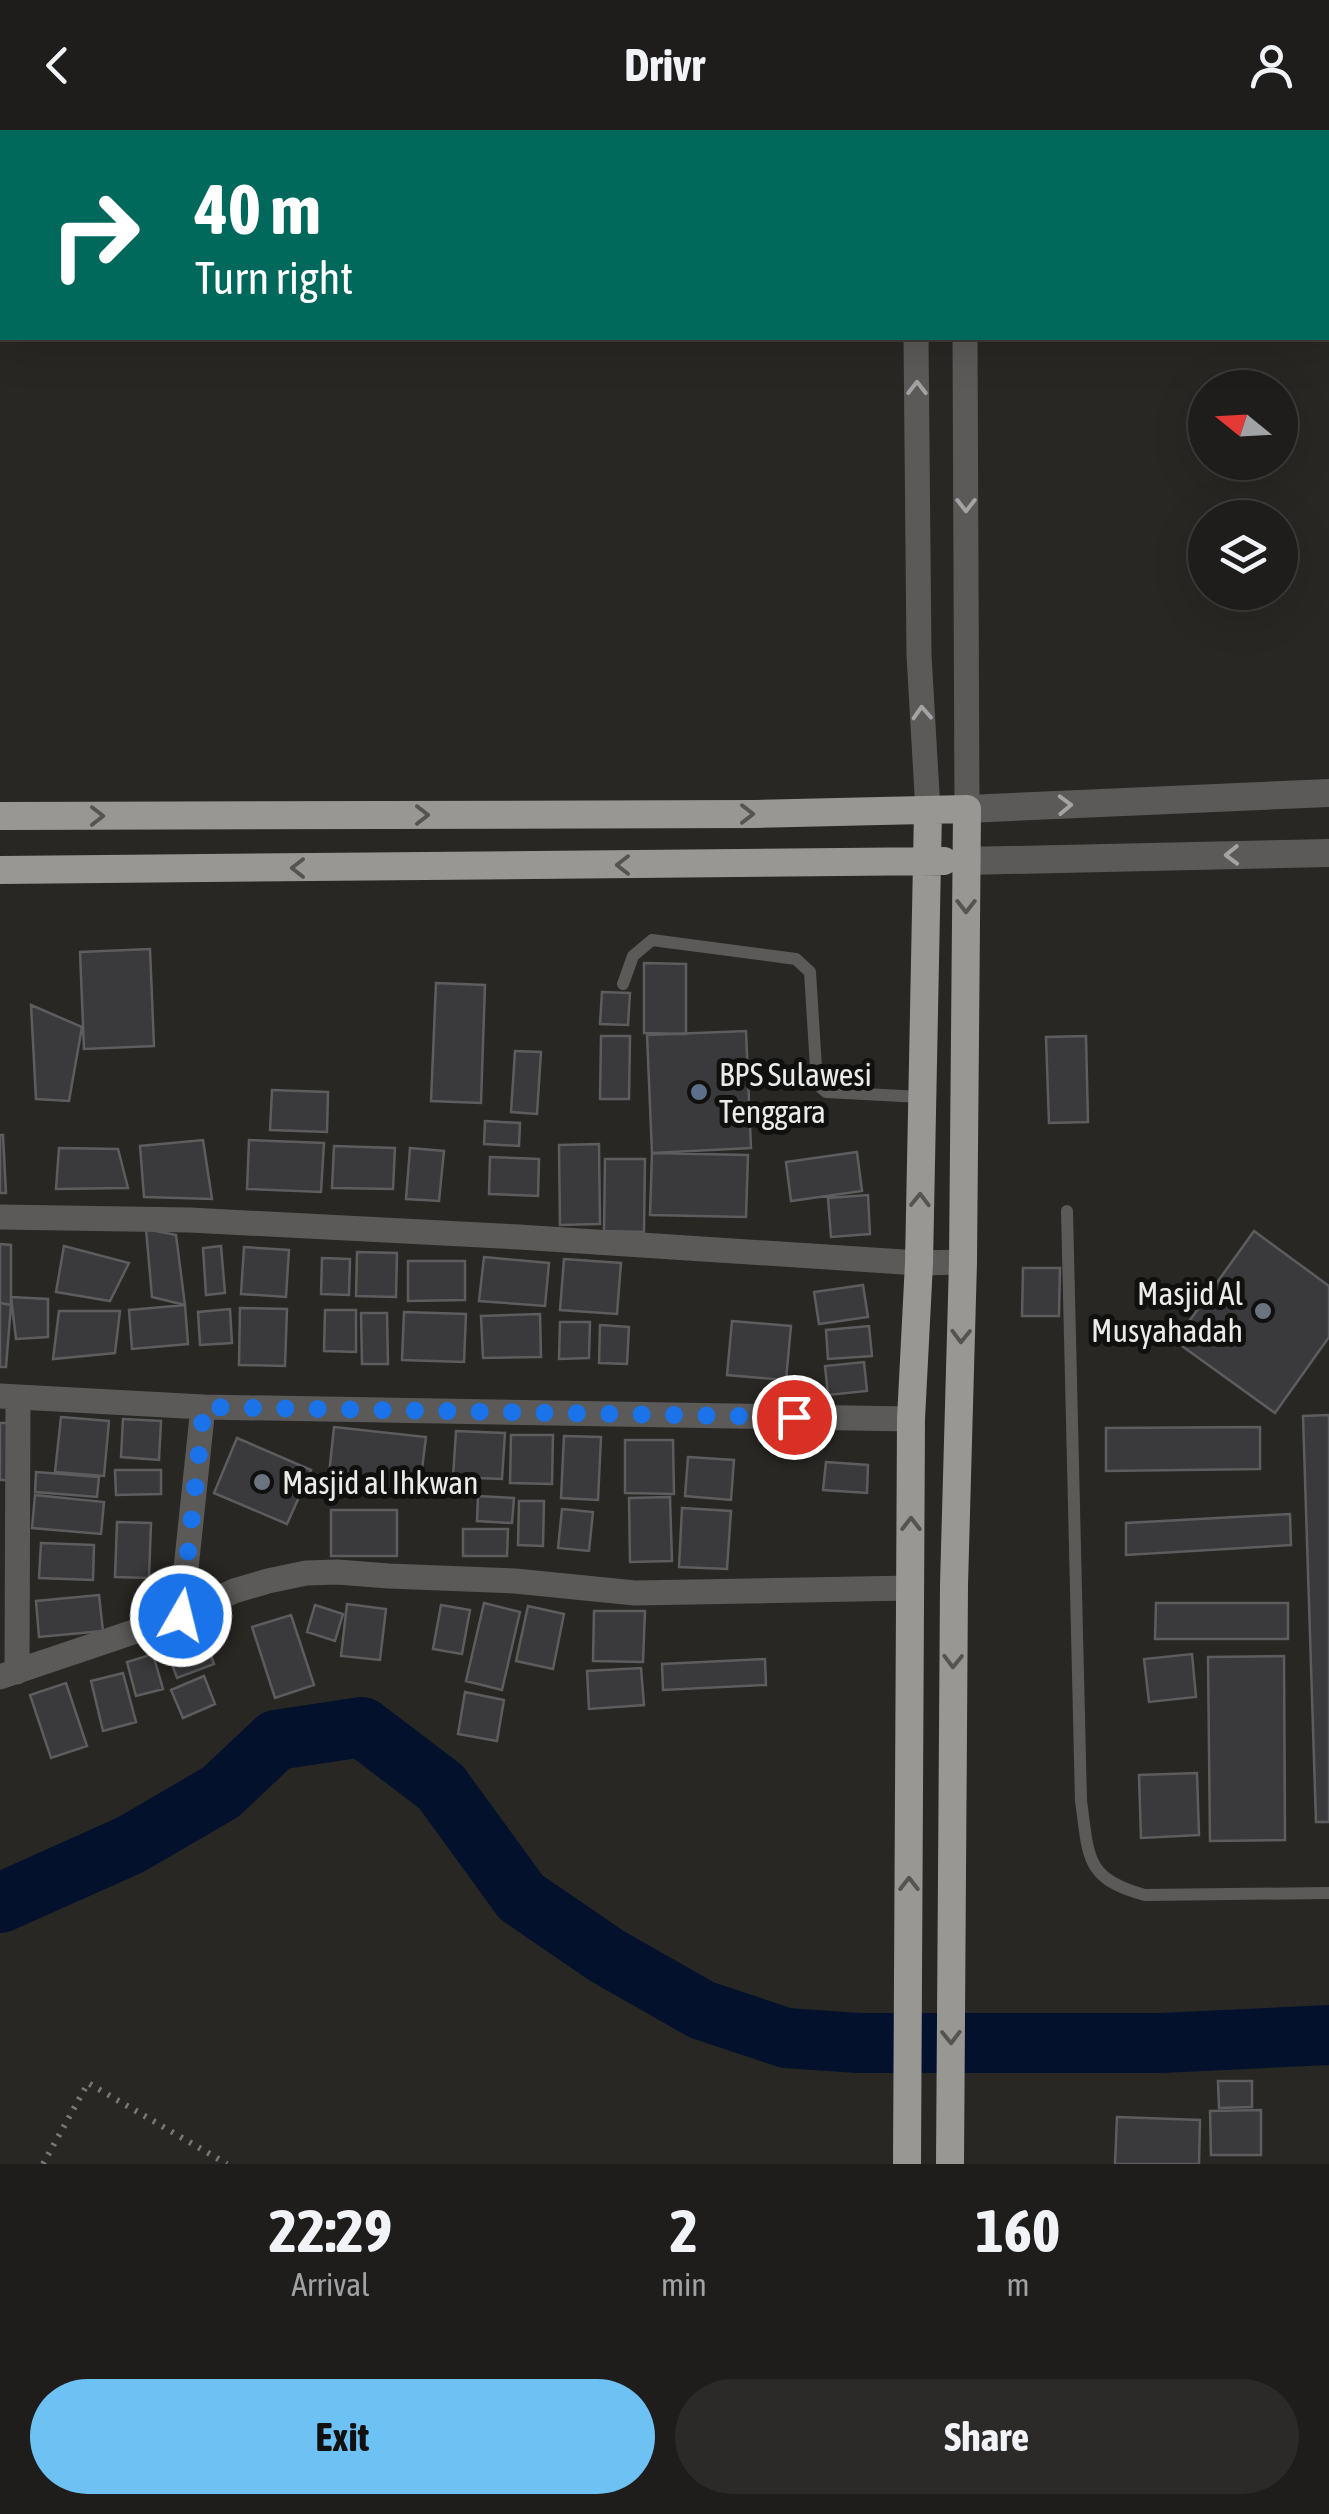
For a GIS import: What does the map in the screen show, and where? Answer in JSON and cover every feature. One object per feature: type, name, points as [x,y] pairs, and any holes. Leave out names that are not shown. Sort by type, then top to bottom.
[{"type":"highway","points":[[0,816],[755,814],[967,809],[954,1585],[950,2164]]},
{"type":"highway","points":[[907,2164],[912,1419],[928,810]]},
{"type":"highway","points":[[0,870],[966,861]]},
{"type":"street","points":[[916,340],[918,656],[928,810]]},
{"type":"street","points":[[965,340],[967,809],[1329,793]]},
{"type":"street","points":[[966,861],[1329,852]]},
{"type":"street","points":[[0,1218],[190,1220],[919,1263],[962,1262]]},
{"type":"street","points":[[911,1588],[635,1593],[515,1582],[306,1572],[268,1580],[181,1616],[9,1675],[9,1396],[204,1407],[912,1419]]},
{"type":"street","points":[[181,1616],[204,1407]]},
{"type":"lane","points":[[623,984],[632,956],[652,940],[796,959],[810,972],[817,1084],[826,1092],[922,1098]]},
{"type":"lane","points":[[1067,1212],[1081,1801],[1090,1858],[1103,1877],[1117,1888],[1145,1895],[1329,1893]]},
{"type":"path","points":[[43,2164],[88,2082],[227,2164]]},
{"type":"building","points":[[150,949],[154,1046],[84,1049],[80,952]]},
{"type":"building","points":[[644,963],[686,964],[686,1034],[644,1033]]},
{"type":"building","points":[[436,983],[485,985],[481,1103],[431,1101]]},
{"type":"building","points":[[602,992],[630,993],[628,1025],[600,1024]]},
{"type":"building","points":[[31,1005],[82,1027],[69,1101],[36,1099]]},
{"type":"building","name":"BPS Sulawesi Tenggara","points":[[746,1031],[751,1148],[652,1153],[647,1035]]},
{"type":"building","points":[[601,1036],[630,1036],[629,1099],[600,1099]]},
{"type":"building","points":[[1086,1036],[1088,1122],[1049,1123],[1046,1037]]},
{"type":"building","points":[[515,1051],[541,1052],[537,1114],[511,1112]]},
{"type":"building","points":[[272,1090],[328,1092],[327,1132],[270,1130]]},
{"type":"building","points":[[485,1121],[520,1123],[519,1146],[484,1144]]},
{"type":"building","points":[[3,1135],[6,1193],[0,1193]]},
{"type":"building","points":[[203,1140],[212,1199],[144,1197],[140,1146]]},
{"type":"building","points":[[249,1140],[324,1143],[321,1192],[247,1189]]},
{"type":"building","points":[[599,1144],[600,1224],[560,1225],[559,1145]]},
{"type":"building","points":[[334,1146],[395,1148],[393,1189],[332,1188]]},
{"type":"building","points":[[59,1148],[118,1149],[128,1188],[56,1189]]},
{"type":"building","points":[[410,1148],[444,1151],[439,1201],[406,1199]]},
{"type":"building","points":[[857,1152],[862,1191],[791,1201],[786,1162]]},
{"type":"building","points":[[652,1153],[748,1155],[746,1217],[650,1215]]},
{"type":"building","points":[[490,1157],[539,1159],[538,1196],[489,1194]]},
{"type":"building","points":[[605,1159],[645,1159],[644,1232],[604,1231]]},
{"type":"building","points":[[868,1195],[870,1234],[831,1237],[828,1198]]},
{"type":"building","points":[[146,1229],[176,1235],[185,1305],[152,1297]]},
{"type":"building","name":"Masjid Al Musyahadah","points":[[1254,1231],[1329,1286],[1329,1337],[1275,1413],[1175,1341]]},
{"type":"building","points":[[0,1244],[11,1245],[11,1305],[0,1303]]},
{"type":"building","points":[[64,1246],[129,1263],[110,1301],[56,1292]]},
{"type":"building","points":[[221,1246],[225,1293],[206,1295],[203,1248]]},
{"type":"building","points":[[244,1247],[289,1250],[286,1297],[241,1294]]},
{"type":"building","points":[[357,1252],[397,1253],[396,1297],[356,1296]]},
{"type":"building","points":[[484,1257],[549,1263],[545,1306],[479,1301]]},
{"type":"building","points":[[322,1258],[350,1259],[349,1295],[321,1294]]},
{"type":"building","points":[[564,1259],[621,1263],[617,1314],[560,1310]]},
{"type":"building","points":[[408,1261],[465,1261],[465,1300],[408,1301]]},
{"type":"building","points":[[1023,1268],[1060,1268],[1059,1316],[1022,1316]]},
{"type":"building","points":[[863,1285],[868,1317],[819,1324],[814,1292]]},
{"type":"building","points":[[11,1297],[48,1299],[48,1337],[16,1339]]},
{"type":"building","points":[[0,1303],[11,1305],[6,1367],[0,1367]]},
{"type":"building","points":[[185,1305],[188,1344],[132,1349],[129,1310]]},
{"type":"building","points":[[240,1308],[287,1309],[285,1366],[239,1365]]},
{"type":"building","points":[[230,1309],[232,1343],[200,1345],[198,1312]]},
{"type":"building","points":[[325,1310],[356,1310],[356,1352],[324,1351]]},
{"type":"building","points":[[59,1311],[120,1311],[115,1353],[53,1359]]},
{"type":"building","points":[[404,1312],[466,1314],[464,1362],[402,1360]]},
{"type":"building","points":[[361,1313],[387,1313],[388,1364],[362,1364]]},
{"type":"building","points":[[540,1314],[541,1357],[483,1358],[481,1316]]},
{"type":"building","points":[[732,1321],[791,1326],[786,1380],[727,1375]]},
{"type":"building","points":[[560,1322],[590,1322],[589,1358],[559,1359]]},
{"type":"building","points":[[600,1325],[629,1327],[627,1364],[599,1363]]},
{"type":"building","points":[[869,1326],[872,1356],[828,1359],[826,1330]]},
{"type":"building","points":[[864,1362],[867,1391],[828,1395],[825,1366]]},
{"type":"building","points":[[1329,1415],[1329,1822],[1316,1822],[1303,1416]]},
{"type":"building","points":[[61,1417],[109,1421],[104,1476],[55,1472]]},
{"type":"building","points":[[123,1419],[161,1421],[159,1460],[121,1457]]},
{"type":"building","points":[[0,1423],[10,1423],[8,1480],[0,1480]]},
{"type":"building","points":[[334,1427],[426,1437],[419,1493],[328,1484]]},
{"type":"building","points":[[1260,1427],[1260,1469],[1106,1471],[1106,1428]]},
{"type":"building","points":[[456,1431],[505,1433],[502,1479],[453,1477]]},
{"type":"building","points":[[511,1435],[553,1435],[552,1484],[510,1483]]},
{"type":"building","points":[[564,1436],[601,1437],[598,1500],[561,1498]]},
{"type":"building","name":"Masjid al Ihkwan","points":[[237,1438],[311,1470],[287,1524],[214,1493]]},
{"type":"building","points":[[625,1440],[673,1440],[674,1494],[625,1493]]},
{"type":"building","points":[[688,1457],[734,1460],[731,1500],[685,1496]]},
{"type":"building","points":[[826,1462],[868,1465],[867,1493],[823,1490]]},
{"type":"building","points":[[115,1470],[161,1470],[161,1494],[116,1495]]},
{"type":"building","points":[[36,1472],[99,1477],[97,1497],[35,1492]]},
{"type":"building","points":[[35,1495],[104,1502],[101,1534],[32,1528]]},
{"type":"building","points":[[478,1496],[514,1498],[512,1523],[477,1521]]},
{"type":"building","points":[[670,1497],[672,1561],[630,1562],[629,1498]]},
{"type":"building","points":[[519,1501],[544,1501],[543,1546],[518,1545]]},
{"type":"building","points":[[682,1508],[731,1511],[727,1569],[679,1567]]},
{"type":"building","points":[[562,1509],[593,1512],[589,1551],[558,1548]]},
{"type":"building","points":[[331,1510],[397,1510],[397,1556],[331,1556]]},
{"type":"building","points":[[1290,1514],[1291,1545],[1126,1555],[1126,1523]]},
{"type":"building","points":[[117,1522],[151,1523],[149,1578],[115,1577]]},
{"type":"building","points":[[463,1529],[508,1529],[507,1556],[463,1556]]},
{"type":"building","points":[[41,1543],[94,1545],[93,1580],[39,1578]]},
{"type":"building","points":[[99,1595],[103,1631],[39,1637],[36,1601]]},
{"type":"building","points":[[484,1603],[520,1612],[502,1690],[466,1681]]},
{"type":"building","points":[[1156,1603],[1288,1603],[1288,1639],[1155,1639]]},
{"type":"building","points":[[347,1604],[386,1609],[380,1660],[341,1656]]},
{"type":"building","points":[[315,1605],[343,1614],[335,1641],[307,1632]]},
{"type":"building","points":[[441,1605],[470,1610],[462,1654],[433,1649]]},
{"type":"building","points":[[528,1606],[564,1614],[553,1669],[516,1661]]},
{"type":"building","points":[[594,1611],[645,1611],[643,1662],[593,1661]]},
{"type":"building","points":[[291,1615],[314,1685],[275,1698],[252,1627]]},
{"type":"building","points":[[201,1627],[214,1664],[177,1678],[163,1640]]},
{"type":"building","points":[[153,1654],[163,1689],[136,1696],[127,1662]]},
{"type":"building","points":[[1192,1654],[1196,1697],[1149,1702],[1144,1659]]},
{"type":"building","points":[[1284,1656],[1285,1840],[1210,1841],[1208,1657]]},
{"type":"building","points":[[765,1659],[766,1685],[663,1690],[662,1664]]},
{"type":"building","points":[[641,1668],[644,1705],[589,1709],[587,1671]]},
{"type":"building","points":[[123,1673],[136,1722],[103,1731],[91,1681]]},
{"type":"building","points":[[204,1676],[215,1704],[183,1718],[171,1690]]},
{"type":"building","points":[[66,1683],[87,1746],[51,1758],[30,1695]]},
{"type":"building","points":[[465,1692],[504,1700],[497,1741],[458,1734]]},
{"type":"building","points":[[1197,1773],[1199,1835],[1141,1838],[1139,1775]]},
{"type":"building","points":[[1218,2081],[1252,2081],[1252,2107],[1219,2108]]},
{"type":"building","points":[[1261,2110],[1261,2155],[1211,2155],[1210,2111]]},
{"type":"building","points":[[1117,2117],[1200,2120],[1199,2164],[1115,2164]]},
{"type":"waterway","points":[[0,1903],[130,1845],[221,1792],[276,1740],[362,1727],[441,1787],[521,1897],[607,1956],[702,2010],[786,2038],[858,2043],[1161,2043],[1329,2035]]},
{"type":"place","name":"BPS Sulawesi Tenggara","points":[[699,1092]]},
{"type":"place","name":"Masjid Al Musyahadah","points":[[1263,1311]]},
{"type":"place","name":"Masjid al Ihkwan","points":[[262,1482]]},
{"type":"route","points":[[181,1616],[204,1407],[794,1417]]}]
